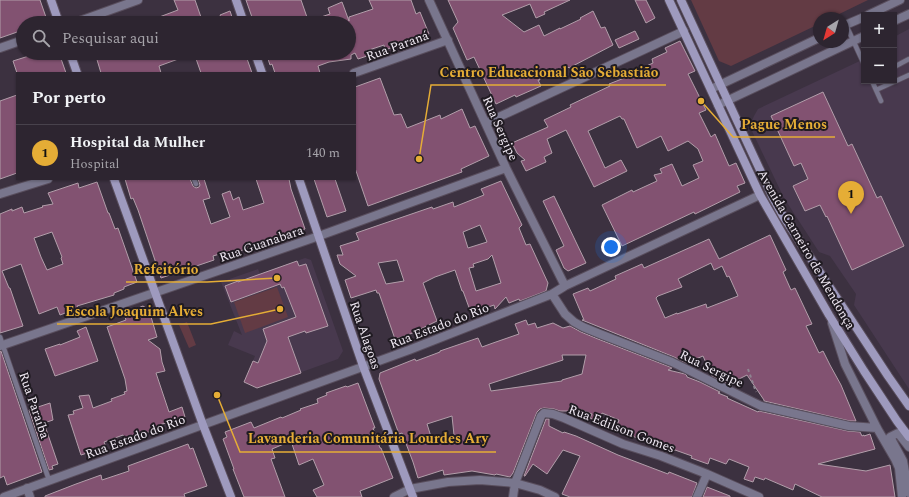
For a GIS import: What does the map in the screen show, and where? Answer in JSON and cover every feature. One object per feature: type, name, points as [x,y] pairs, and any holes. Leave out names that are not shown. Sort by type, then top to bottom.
[{"type":"main road","points":[[51,0],[57,16]]},
{"type":"main road","points":[[236,0],[242,16]]},
{"type":"main road","name":"Avenida Carneiro de Mendonça","points":[[669,0],[760,195],[829,315],[868,377],[909,437]]},
{"type":"main road","name":"Avenida Carneiro de Mendonça","points":[[681,0],[727,101],[783,216],[909,406]]},
{"type":"main road","points":[[72,60],[77,72]]},
{"type":"main road","points":[[257,60],[262,72]]},
{"type":"main road","points":[[114,180],[231,497]]},
{"type":"main road","name":"Rua Alagoas","points":[[299,180],[363,366],[413,497]]},
{"type":"street","points":[[93,16],[138,0]]},
{"type":"street","name":"Rua Sergipe","points":[[430,0],[506,168],[565,286]]},
{"type":"street","points":[[874,12],[900,0]]},
{"type":"street","points":[[897,20],[909,14]]},
{"type":"street","points":[[849,24],[861,18]]},
{"type":"street","points":[[486,123],[684,31]]},
{"type":"street","points":[[718,105],[861,37]]},
{"type":"street","name":"Rua Paraná","points":[[356,72],[448,40]]},
{"type":"street","points":[[711,89],[813,41]]},
{"type":"street","points":[[0,48],[16,42]]},
{"type":"street","name":"Rua Guanabara","points":[[2,346],[319,236],[506,168]]},
{"type":"street","points":[[0,194],[45,180]]},
{"type":"street","name":"Rua Estado do Rio","points":[[4,497],[409,350],[552,294],[565,286],[760,195]]},
{"type":"street","name":"Rua Sergipe","points":[[552,294],[565,314],[574,322],[583,327],[672,362],[761,406],[849,426],[877,428]]},
{"type":"street","points":[[829,315],[845,364],[899,468],[902,497]]},
{"type":"street","name":"Rua Edilson Gomes","points":[[513,497],[515,483],[539,420],[544,413],[564,418],[623,444],[661,456],[759,497]]},
{"type":"street","points":[[909,447],[898,433],[890,437],[903,460],[909,493]]},
{"type":"street","points":[[697,497],[707,474]]},
{"type":"street","points":[[394,497],[410,489],[465,480],[515,483],[540,490],[555,497]]},
{"type":"street","points":[[27,488],[30,497]]},
{"type":"lane","points":[[849,34],[861,58]]},
{"type":"lane","points":[[897,66],[909,60]]},
{"type":"lane","points":[[876,90],[909,75]]},
{"type":"lane","points":[[873,84],[881,101]]},
{"type":"lane","name":"Rua Paraíba","points":[[0,337],[49,480]]},
{"type":"path","points":[[748,368],[761,406]]},
{"type":"shaded area","points":[[691,0],[868,0],[843,12],[813,12],[813,27],[731,66],[719,61]]},
{"type":"shaded area","points":[[909,29],[909,389],[854,305],[856,294],[830,256],[819,252],[784,198],[751,129],[751,123],[758,109],[861,60],[861,84],[897,84],[897,35]]},
{"type":"shaded area","points":[[305,258],[311,260],[343,351],[338,359],[257,388],[244,382],[255,356],[228,345],[234,331],[242,335],[221,282],[258,269],[260,274]]},
{"type":"shaded area","points":[[277,287],[288,317],[245,333],[234,302]]},
{"type":"shaded area","points":[[187,322],[196,345],[189,348],[179,325]]},
{"type":"building","points":[[0,0],[40,0],[46,16],[16,16],[16,32],[0,38]]},
{"type":"building","points":[[174,0],[195,0],[201,16],[162,16],[178,10]]},
{"type":"building","points":[[246,0],[301,0],[307,16],[252,16]]},
{"type":"building","points":[[369,0],[411,0],[416,14],[420,12],[429,34],[385,50],[384,45],[366,51],[367,56],[358,59],[356,55],[356,16],[352,16],[373,9]]},
{"type":"building","points":[[448,0],[570,0],[544,12],[545,14],[536,18],[530,4],[502,15],[524,32],[539,25],[544,36],[581,19],[580,18],[593,11],[601,28],[605,27],[613,45],[569,68],[568,67],[560,71],[558,69],[539,78],[540,80],[538,80],[541,86],[516,97],[515,95],[496,104],[474,57],[467,60],[453,28],[458,22]]},
{"type":"building","points":[[635,0],[646,0],[655,18],[646,23]]},
{"type":"building","points":[[342,2],[347,16],[324,16],[330,14],[328,8]]},
{"type":"building","points":[[230,11],[232,16],[220,16]]},
{"type":"building","points":[[635,31],[639,39],[619,48],[615,40]]},
{"type":"building","points":[[680,41],[695,71],[688,74],[706,110],[699,113],[711,137],[715,134],[729,166],[736,163],[745,183],[737,186],[740,192],[695,214],[694,212],[622,246],[602,205],[632,190],[633,192],[657,181],[654,175],[662,173],[660,169],[672,164],[682,186],[699,178],[693,165],[703,161],[698,149],[688,141],[668,151],[661,136],[637,148],[624,119],[620,116],[588,131],[605,168],[621,160],[627,171],[594,187],[566,130],[547,139],[552,153],[544,157],[546,162],[526,171],[521,161],[525,160],[517,153],[512,143],[548,127],[544,120],[571,107],[570,105],[610,86],[609,84],[627,77],[629,74],[653,63],[652,59],[667,52],[665,48]]},
{"type":"building","points":[[61,60],[66,72],[17,72],[13,61]]},
{"type":"building","points":[[97,60],[176,60],[159,66],[161,72],[101,72]]},
{"type":"building","points":[[196,60],[247,60],[252,72],[201,72]]},
{"type":"building","points":[[268,60],[344,60],[329,62],[318,66],[320,72],[275,72],[272,64],[270,65]]},
{"type":"building","points":[[380,78],[394,115],[401,114],[407,128],[440,115],[441,119],[462,109],[470,128],[475,126],[489,156],[461,169],[462,172],[368,206],[356,171],[356,87]]},
{"type":"building","points":[[823,92],[848,146],[852,144],[877,198],[881,196],[904,246],[852,270],[827,216],[826,217],[820,205],[805,211],[793,186],[808,179],[801,163],[794,166],[771,116]]},
{"type":"building","points":[[16,95],[16,173],[0,179],[0,101]]},
{"type":"building","points":[[125,180],[190,180],[193,186],[196,188],[200,185],[198,180],[204,180],[210,198],[203,200],[211,224],[230,217],[222,194],[230,191],[233,200],[239,197],[243,210],[264,203],[256,180],[289,180],[305,229],[231,254],[230,251],[213,256],[214,260],[161,278],[138,210],[133,198],[131,199]]},
{"type":"building","points":[[314,180],[335,180],[346,211],[327,217]]},
{"type":"building","points":[[501,181],[522,225],[519,228],[526,245],[530,244],[548,283],[546,291],[520,301],[519,299],[509,303],[506,297],[495,309],[494,305],[471,313],[455,270],[423,283],[437,321],[408,335],[395,339],[379,293],[377,293],[376,290],[351,298],[345,280],[356,276],[340,264],[337,255],[343,255],[340,246],[359,240],[356,233],[432,207],[433,209],[453,202],[454,207],[484,195],[481,189]],"holes":[[[480,225],[487,242],[468,248],[463,232]],[[492,255],[501,283],[476,291],[469,268],[474,267],[473,264],[488,259]],[[397,260],[404,281],[386,284],[378,263]]]},
{"type":"building","points":[[97,182],[115,229],[118,228],[137,282],[124,287],[124,289],[114,293],[114,295],[77,306],[78,308],[60,315],[57,307],[39,314],[21,264],[2,271],[10,288],[23,326],[0,333],[0,214],[22,207],[24,213],[43,207],[42,206],[53,204],[48,193],[78,183],[79,188]],"holes":[[[52,232],[62,257],[63,264],[47,270],[34,238]]]},
{"type":"building","points":[[554,196],[586,263],[568,271],[564,268],[556,250],[564,246],[543,201]]},
{"type":"building","points":[[770,235],[786,270],[783,272],[791,290],[795,288],[812,324],[806,326],[819,353],[823,351],[841,385],[856,421],[850,421],[764,401],[747,375],[731,383],[732,386],[712,376],[703,356],[686,363],[582,320],[584,320],[573,294],[588,288],[590,291],[616,279],[615,276],[642,264],[644,268],[709,239],[719,259]],"holes":[[[711,263],[714,270],[722,266],[727,277],[729,276],[738,296],[707,308],[706,304],[665,318],[656,298],[658,296],[682,287],[678,279]]]},
{"type":"building","points":[[297,261],[299,266],[306,264],[328,326],[306,333],[305,331],[288,337],[301,373],[257,388],[244,382],[253,361],[258,363],[267,341],[263,329],[296,317],[284,287],[282,288],[280,284],[231,302],[225,286]]},
{"type":"building","points":[[143,306],[149,310],[157,337],[148,340],[160,349],[165,371],[156,373],[169,412],[182,407],[185,417],[159,425],[160,428],[125,440],[123,435],[104,442],[106,447],[81,455],[68,415],[74,414],[73,411],[83,408],[79,396],[89,395],[93,408],[112,401],[111,399],[125,394],[124,392],[127,391],[125,379],[107,327],[126,320],[124,314]]},
{"type":"building","points":[[526,320],[528,325],[535,323],[537,328],[553,323],[563,328],[570,326],[598,339],[670,367],[672,368],[668,370],[685,374],[687,377],[720,392],[718,393],[728,397],[727,398],[758,412],[848,431],[860,432],[862,436],[870,434],[875,449],[818,464],[866,471],[890,465],[895,497],[822,497],[795,484],[793,490],[765,478],[764,480],[755,477],[753,482],[744,479],[749,467],[729,459],[726,464],[710,458],[708,464],[691,458],[692,456],[615,430],[619,420],[602,413],[599,422],[590,418],[592,414],[571,406],[570,411],[544,408],[537,412],[513,473],[510,477],[472,471],[444,475],[443,470],[418,478],[402,433],[399,434],[379,379],[380,373],[415,359],[416,361],[478,338],[482,347],[519,334],[515,324]],"holes":[[[562,355],[586,355],[582,374],[562,381],[491,391],[489,384],[563,360]],[[452,416],[454,435],[447,441],[433,443],[427,424]]]},
{"type":"building","points":[[86,327],[98,361],[55,376],[45,349],[80,337],[77,331]]},
{"type":"building","points":[[0,351],[42,472],[7,485],[4,476],[0,478]]},
{"type":"building","points":[[358,383],[375,428],[373,428],[380,448],[393,478],[360,491],[362,497],[317,497],[313,490],[324,485],[313,459],[299,465],[291,441],[272,449],[275,458],[271,459],[285,497],[244,497],[223,439],[227,437],[225,432],[251,422],[254,428],[281,417],[282,418],[301,410],[300,409],[318,403],[317,399],[327,395],[326,393]]},
{"type":"building","points":[[50,403],[53,420],[44,423],[58,464],[52,466],[53,469],[49,470],[29,410]]},
{"type":"building","points":[[546,419],[549,419],[549,426],[563,433],[576,436],[618,455],[668,474],[669,472],[697,483],[692,497],[570,497],[562,494],[580,456],[563,450],[547,474],[533,464],[524,476]]},
{"type":"building","points":[[188,444],[190,449],[193,448],[207,486],[184,494],[185,497],[45,497],[101,475],[102,480],[129,471],[128,466]]},
{"type":"building","points":[[707,487],[730,496],[730,497],[703,497]]},
{"type":"place","name":"Pague Menos","points":[[701,101]]},
{"type":"place","name":"Centro Educacional São Sebastião","points":[[419,159]]},
{"type":"place","name":"Hospital da Mulher","points":[[851,214]]},
{"type":"place","name":"Refeitório","points":[[277,278]]},
{"type":"place","name":"Escola Joaquim Alves","points":[[280,309]]},
{"type":"place","name":"Lavanderia Comunitária Lourdes Ary","points":[[217,395]]}]
